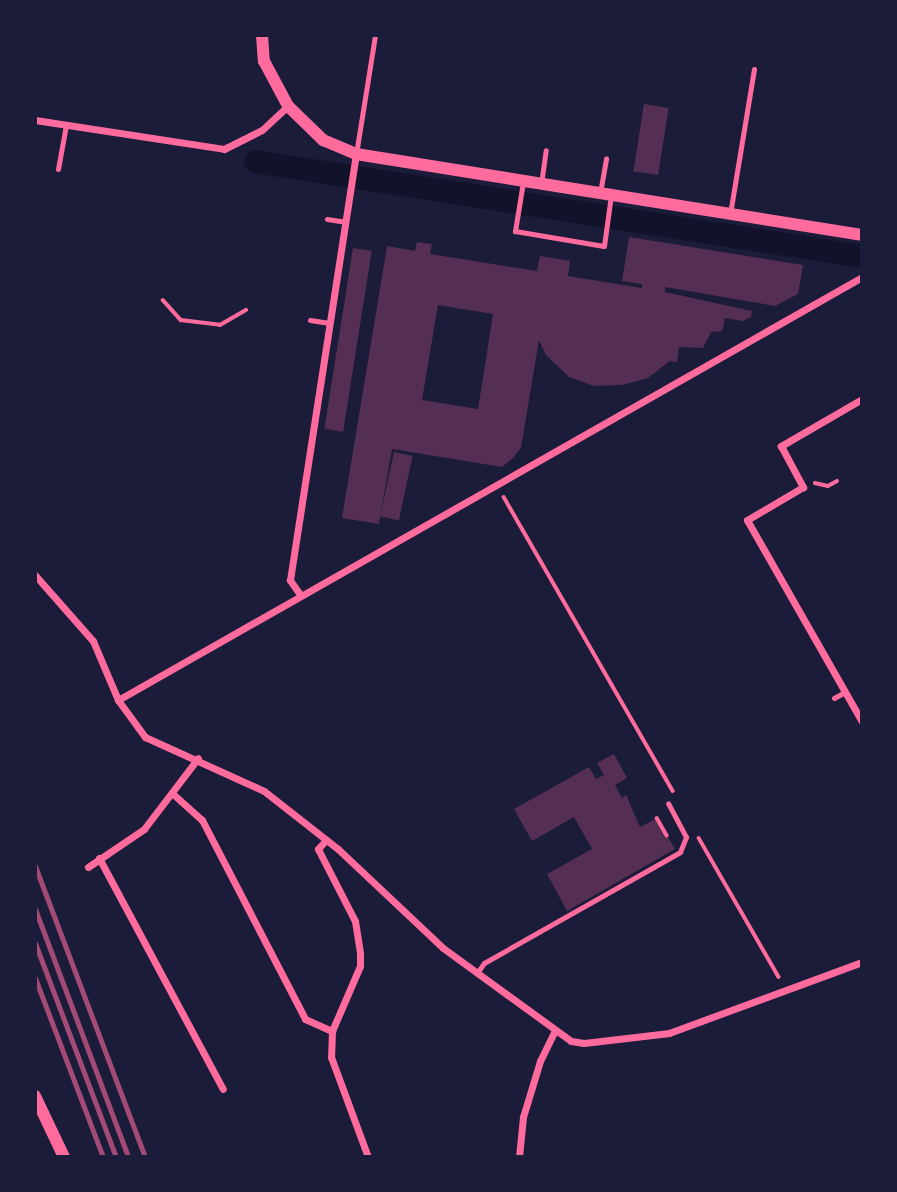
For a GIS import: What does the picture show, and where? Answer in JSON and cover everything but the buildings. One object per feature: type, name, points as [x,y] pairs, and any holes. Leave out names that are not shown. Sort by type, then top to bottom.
[{"type":"street","points":[[262,35],[264,61],[288,106],[323,140],[356,154],[862,235]]},
{"type":"street","points":[[35,120],[225,149],[262,130],[288,106]]},
{"type":"street","points":[[299,593],[290,580],[356,154]]},
{"type":"street","points":[[118,700],[299,593],[498,485],[862,277]]},
{"type":"street","points":[[862,399],[781,446],[803,487],[747,520],[862,722]]},
{"type":"street","points":[[35,575],[93,641],[118,700],[145,737],[198,758],[264,791],[326,840],[443,948],[531,1009],[555,1030],[584,1043],[669,1033],[785,988],[862,962]]},
{"type":"street","points":[[88,867],[144,829],[198,758]]},
{"type":"street","points":[[173,794],[202,820],[305,1019],[332,1031]]},
{"type":"street","points":[[326,840],[318,849],[355,921],[360,953],[360,966],[332,1031],[331,1056],[368,1157]]},
{"type":"street","points":[[99,858],[223,1089]]},
{"type":"street","points":[[519,1157],[523,1117],[540,1061],[555,1030]]},
{"type":"street","points":[[35,1096],[64,1157]]},
{"type":"lane","points":[[356,154],[375,35]]},
{"type":"lane","points":[[730,214],[754,69]]},
{"type":"lane","points":[[58,169],[66,125]]},
{"type":"lane","points":[[541,184],[546,150]]},
{"type":"lane","points":[[523,181],[515,231],[604,246],[606,159]]},
{"type":"lane","points":[[327,219],[345,222]]},
{"type":"lane","points":[[310,320],[328,323]]},
{"type":"lane","points":[[779,464],[788,458]]},
{"type":"lane","points":[[834,698],[845,692]]},
{"type":"lane","points":[[477,974],[484,963],[680,852],[686,836],[668,803]]},
{"type":"path","points":[[163,300],[181,320],[220,325],[246,310]]},
{"type":"path","points":[[817,483],[828,486],[837,481]]},
{"type":"path","points":[[498,485],[675,795]]},
{"type":"path","points":[[657,818],[667,835]]},
{"type":"path","points":[[694,828],[785,988]]},
{"type":"waterway","points":[[255,161],[862,256]]},
{"type":"railway","points":[[35,866],[145,1157]]},
{"type":"railway","points":[[35,909],[128,1157]]},
{"type":"railway","points":[[35,943],[116,1157]]},
{"type":"railway","points":[[35,978],[103,1157]]}]
